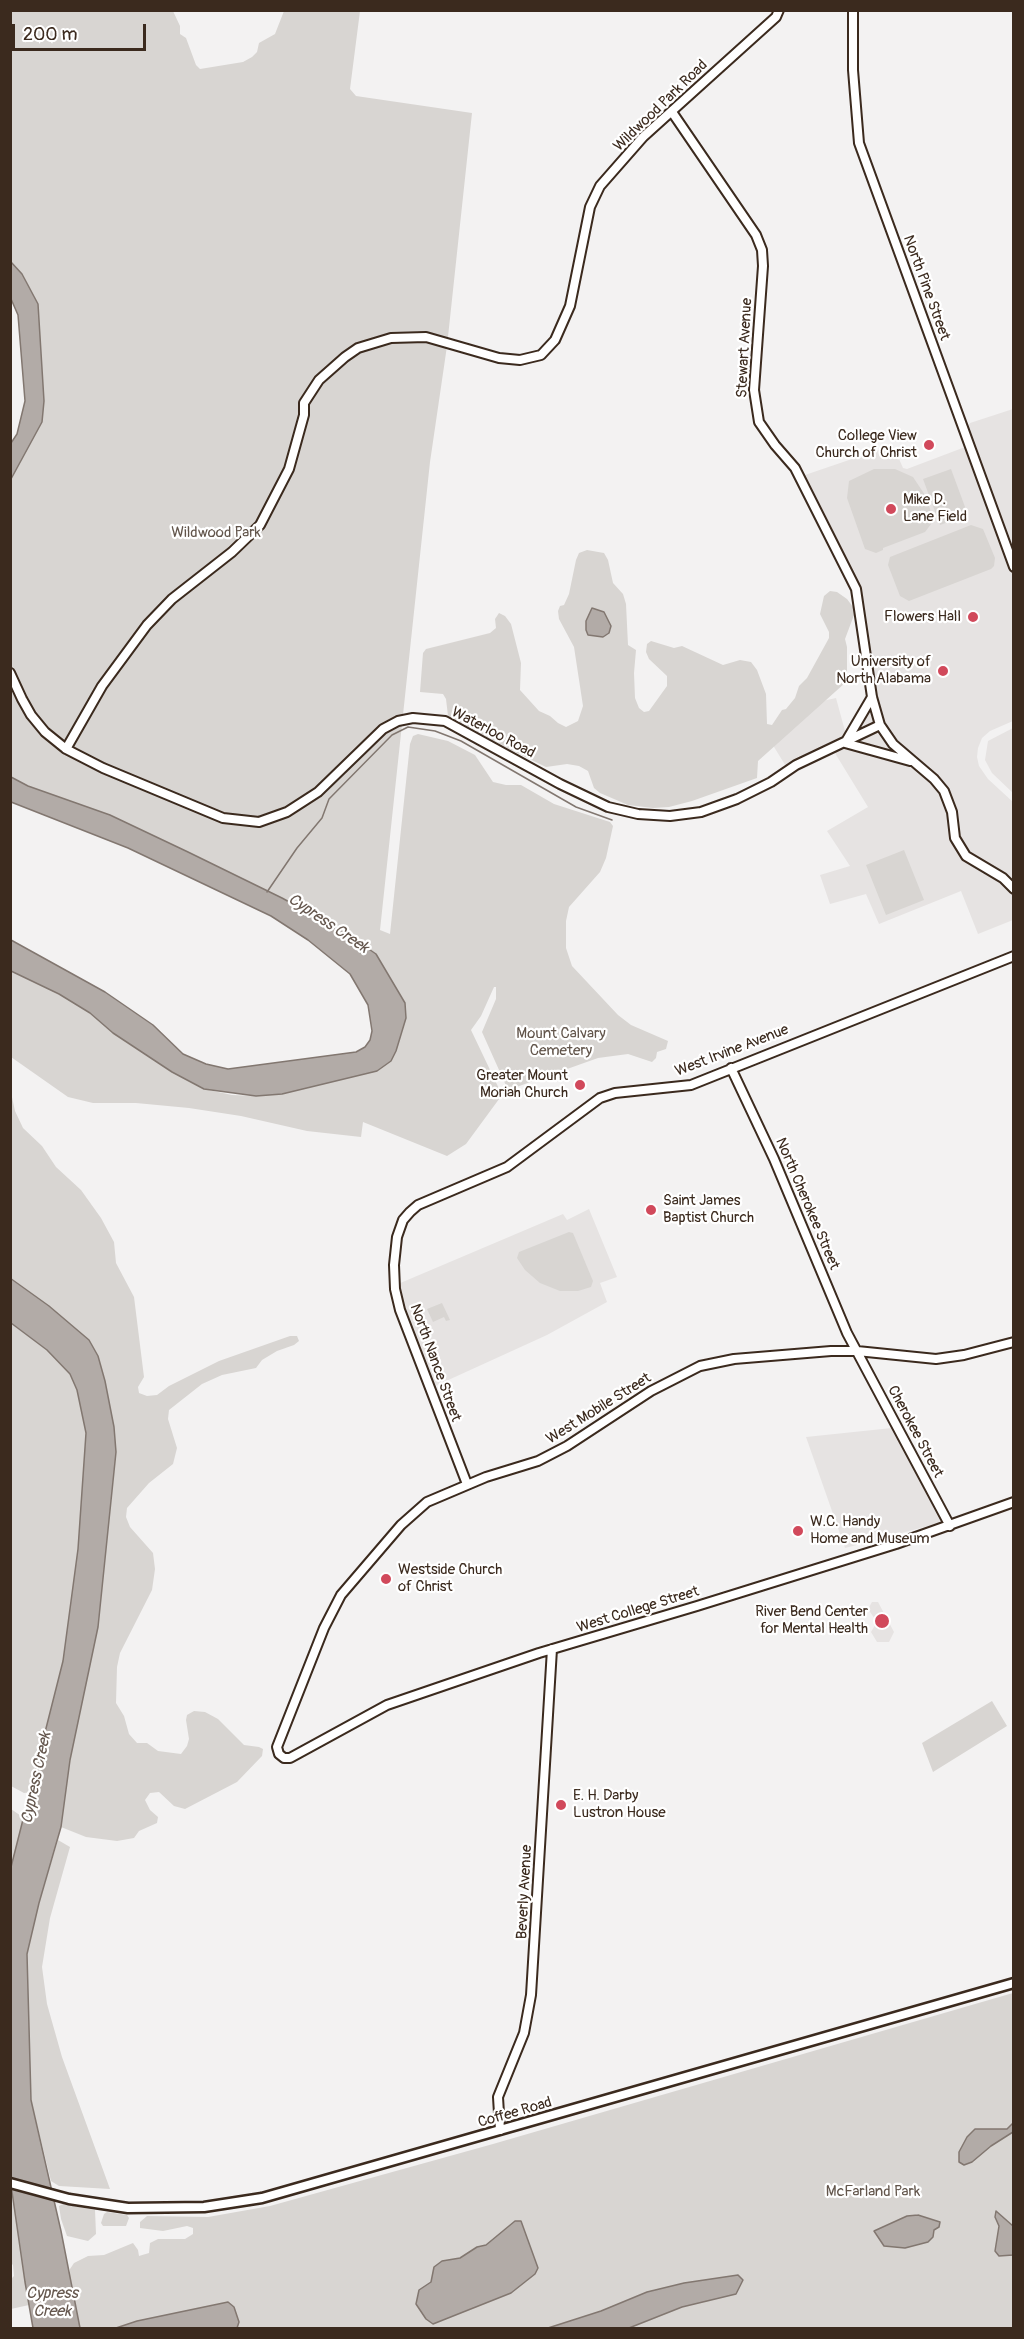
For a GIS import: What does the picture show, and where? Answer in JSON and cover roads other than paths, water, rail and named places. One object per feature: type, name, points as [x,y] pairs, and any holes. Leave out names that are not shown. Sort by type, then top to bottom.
[{"type":"main road","name":"Coffee Road","points":[[13,2184],[89,2204],[168,2209],[241,2202],[299,2188],[1014,1983]]},
{"type":"street","name":"Wildwood Park Road","points":[[66,749],[102,686],[147,625],[172,599],[232,552],[260,525],[289,469],[307,396],[319,380],[358,348],[392,338],[426,337],[499,358],[520,360],[541,355],[555,340],[570,306],[586,222],[594,195],[633,148],[776,17],[779,10]]},
{"type":"street","name":"North Pine Street","points":[[853,10],[853,70],[859,143],[1014,567]]},
{"type":"street","name":"Stewart Avenue","points":[[672,112],[756,234],[762,250],[763,266],[754,390],[759,422],[775,446],[795,468],[856,589],[872,697],[880,725]]},
{"type":"street","name":"Waterloo Road","points":[[10,673],[32,715],[45,732],[66,749],[103,768],[215,815],[241,821],[259,822],[286,812],[318,792],[383,729],[398,721],[413,718],[445,722],[593,801],[621,811],[654,816],[686,816],[736,799],[771,782],[796,765],[880,725]]},
{"type":"street","points":[[872,697],[845,743],[914,762]]},
{"type":"street","points":[[880,725],[893,744],[934,779],[944,791],[952,812],[955,838],[959,848],[966,856],[1003,878],[1014,889]]},
{"type":"street","name":"West Irvine Avenue","points":[[438,1197],[507,1167],[600,1098],[615,1093],[690,1085],[1014,956]]},
{"type":"street","name":"North Cherokee Street","points":[[731,1068],[774,1159],[847,1333],[857,1351]]},
{"type":"street","name":"North Nance Street","points":[[438,1197],[418,1205],[403,1220],[396,1245],[394,1281],[403,1319],[467,1485]]},
{"type":"street","name":"West Mobile Street","points":[[279,1754],[277,1747],[324,1628],[341,1595],[401,1525],[428,1502],[467,1485],[548,1456],[651,1391],[700,1366],[761,1356],[857,1351],[936,1359],[964,1355],[1014,1342]]},
{"type":"street","name":"Cherokee Street","points":[[857,1351],[950,1526]]},
{"type":"street","name":"West College Street","points":[[279,1754],[284,1758],[290,1758],[387,1705],[552,1649],[697,1606],[950,1526],[1014,1503]]},
{"type":"street","name":"Beverly Avenue","points":[[501,2130],[498,2097],[521,2041],[531,1995],[552,1649]]},
{"type":"water","points":[[11,262],[22,274],[38,304],[44,401],[42,422],[11,479],[11,443],[17,434],[25,401],[18,315],[11,299]]},
{"type":"water","points":[[592,608],[604,612],[611,626],[609,633],[603,637],[588,635],[586,630],[586,621]]},
{"type":"water","name":"Cypress Creek","points":[[11,777],[28,786],[110,815],[188,852],[282,898],[344,932],[376,954],[405,1003],[406,1018],[391,1061],[377,1071],[282,1094],[256,1096],[204,1089],[172,1072],[113,1033],[90,1013],[59,994],[11,971],[11,940],[105,992],[153,1025],[183,1054],[206,1064],[228,1069],[356,1052],[365,1047],[372,1031],[368,1005],[350,974],[308,940],[271,916],[128,848],[11,802]]},
{"type":"water","name":"Cypress Creek","points":[[10,1278],[49,1306],[89,1340],[98,1356],[105,1381],[114,1427],[116,1452],[98,1627],[70,1760],[61,1827],[27,1954],[31,2100],[61,2231],[80,2328],[33,2328],[25,2282],[10,2178],[10,1871],[63,1661],[78,1549],[86,1433],[77,1390],[70,1374],[47,1350],[11,1323]]},
{"type":"water","points":[[1013,2123],[1013,2132],[972,2162],[964,2165],[959,2162],[959,2152],[967,2137],[975,2129],[1007,2129]]},
{"type":"water","points":[[996,2211],[1013,2226],[1013,2255],[999,2256],[995,2251],[999,2226],[995,2217]]},
{"type":"water","points":[[918,2215],[940,2222],[928,2242],[905,2248],[884,2246],[874,2231],[907,2216]]},
{"type":"water","points":[[515,2221],[521,2221],[538,2268],[535,2274],[511,2293],[433,2324],[426,2319],[416,2304],[419,2290],[431,2282],[434,2267],[442,2261],[460,2258],[477,2247],[486,2245]]},
{"type":"water","points":[[738,2275],[743,2280],[736,2294],[682,2307],[629,2328],[548,2328],[601,2311],[647,2292],[684,2283]]},
{"type":"water","points":[[228,2302],[234,2307],[239,2322],[237,2328],[116,2328],[137,2321]]},
{"type":"waterway","points":[[267,892],[297,848],[322,818],[329,799],[392,735],[408,727],[435,731],[461,741],[576,807],[612,820]]},
{"type":"place","name":"College View Church of Christ","points":[[929,445]]},
{"type":"place","name":"Mike D. Lane Field","points":[[891,509]]},
{"type":"place","name":"Flowers Hall","points":[[973,617]]},
{"type":"place","name":"University of North Alabama","points":[[943,671]]},
{"type":"place","name":"Greater Mount Moriah Church","points":[[580,1085]]},
{"type":"place","name":"Saint James Baptist Church","points":[[651,1210]]},
{"type":"place","name":"W.C. Handy Home and Museum","points":[[798,1531]]},
{"type":"place","name":"Westside Church of Christ","points":[[386,1579]]},
{"type":"place","name":"River Bend Center for Mental Health","points":[[882,1621]]},
{"type":"place","name":"E. H. Darby Lustron House","points":[[561,1805]]},
{"type":"park label","name":"Wildwood Park","points":[[216,533]]},
{"type":"park label","name":"Mount Calvary Cemetery","points":[[561,1042]]},
{"type":"park label","name":"McFarland Park","points":[[873,2192]]}]
